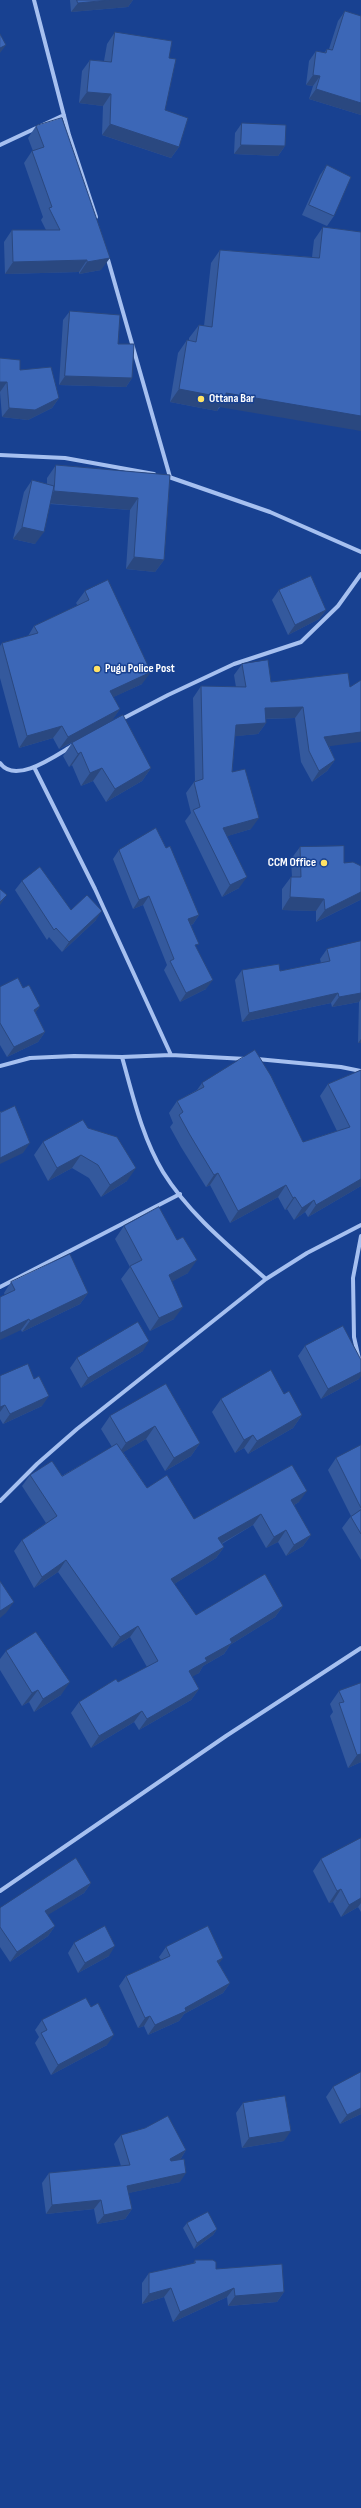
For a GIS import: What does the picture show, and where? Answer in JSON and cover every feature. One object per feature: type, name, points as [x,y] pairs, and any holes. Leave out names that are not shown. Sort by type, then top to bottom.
[{"type":"street","points":[[34,0],[64,115],[98,224]]},
{"type":"street","points":[[0,145],[64,115]]},
{"type":"street","points":[[106,253],[170,477]]},
{"type":"street","points":[[0,455],[65,458],[170,477],[270,512],[361,552]]},
{"type":"street","points":[[113,724],[168,695],[234,664],[301,642],[338,606],[361,574]]},
{"type":"street","points":[[0,763],[3,768],[16,773],[34,767],[79,743]]},
{"type":"street","points":[[34,767],[95,889],[171,1055]]},
{"type":"street","points":[[0,1066],[30,1058],[74,1056],[122,1058],[171,1055],[277,1060],[341,1067],[361,1071]]},
{"type":"street","points":[[122,1058],[144,1132],[163,1172],[180,1194],[222,1241],[266,1279]]},
{"type":"street","points":[[0,1287],[180,1194]]},
{"type":"street","points":[[0,1501],[37,1464],[77,1429],[266,1279],[308,1253],[361,1225]]},
{"type":"street","points":[[361,1236],[353,1278],[354,1337],[361,1368]]},
{"type":"street","points":[[0,1891],[226,1736],[361,1648]]},
{"type":"building","points":[[77,0],[110,0],[78,3]]},
{"type":"building","points":[[345,11],[361,16],[361,103],[316,89],[320,76],[313,75],[316,51],[326,53],[327,49],[332,50]]},
{"type":"building","points":[[115,32],[172,41],[169,58],[176,59],[165,110],[188,118],[179,147],[110,124],[111,94],[87,92],[90,60],[111,62]]},
{"type":"building","points":[[0,34],[6,45],[0,48]]},
{"type":"building","points":[[62,118],[110,258],[87,262],[87,260],[13,262],[12,230],[60,230],[49,208],[52,207],[32,151],[44,147],[36,126]]},
{"type":"building","points":[[242,123],[286,125],[285,146],[241,145]]},
{"type":"building","points":[[327,165],[351,177],[334,216],[309,205]]},
{"type":"building","points":[[323,227],[361,232],[361,416],[226,393],[226,398],[179,389],[187,340],[196,342],[199,325],[212,327],[220,250],[319,258]]},
{"type":"building","points":[[70,311],[120,315],[118,344],[134,344],[132,378],[65,376]]},
{"type":"building","points":[[0,358],[20,360],[20,370],[51,367],[59,398],[35,410],[9,408],[7,382],[0,382]]},
{"type":"building","points":[[56,465],[170,475],[164,560],[134,557],[138,498],[54,491]]},
{"type":"building","points":[[32,480],[54,486],[44,532],[22,527]]},
{"type":"building","points":[[311,576],[326,610],[295,625],[279,590]]},
{"type":"building","points":[[108,580],[151,672],[110,691],[120,709],[68,737],[62,726],[27,736],[2,643],[38,633],[34,626],[89,600],[85,591]]},
{"type":"building","points":[[268,660],[271,682],[348,673],[350,687],[361,680],[361,732],[324,737],[335,760],[319,771],[309,751],[303,707],[265,708],[266,723],[236,725],[232,772],[245,769],[259,818],[223,828],[247,877],[230,885],[193,810],[200,807],[194,782],[203,779],[201,686],[246,687],[242,664]]},
{"type":"building","points":[[123,715],[151,768],[115,789],[102,768],[90,773],[81,752],[78,754],[72,743]]},
{"type":"building","points":[[156,828],[166,848],[170,846],[199,915],[188,919],[199,944],[195,945],[213,980],[186,993],[170,961],[174,959],[149,896],[139,900],[119,850]]},
{"type":"building","points":[[344,846],[344,863],[353,862],[361,866],[361,892],[325,910],[324,899],[290,897],[291,877],[301,877],[300,847]]},
{"type":"building","points":[[40,867],[71,910],[87,895],[102,911],[69,942],[56,928],[54,930],[22,881]]},
{"type":"building","points":[[0,889],[7,895],[0,902]]},
{"type":"building","points":[[361,941],[361,993],[339,997],[338,993],[249,1013],[242,970],[279,964],[280,971],[330,961],[327,949]]},
{"type":"building","points":[[18,978],[23,988],[29,985],[40,1006],[34,1010],[45,1032],[14,1047],[0,1023],[0,987]]},
{"type":"building","points":[[255,1050],[271,1076],[303,1142],[350,1127],[328,1084],[361,1070],[361,1179],[316,1205],[314,1200],[302,1208],[295,1197],[293,1198],[286,1185],[238,1211],[218,1173],[214,1175],[190,1135],[179,1115],[183,1112],[177,1101],[204,1087],[202,1083]]},
{"type":"building","points":[[15,1106],[30,1143],[0,1158],[0,1111],[1,1112]]},
{"type":"building","points":[[83,1120],[88,1128],[117,1137],[136,1168],[110,1185],[98,1165],[81,1155],[57,1168],[43,1142]]},
{"type":"building","points":[[159,1207],[177,1240],[183,1237],[197,1260],[169,1275],[183,1307],[159,1318],[130,1266],[142,1260],[124,1226]]},
{"type":"building","points":[[70,1254],[88,1293],[30,1321],[29,1319],[0,1333],[0,1297],[15,1290],[11,1282]]},
{"type":"building","points":[[138,1322],[149,1341],[88,1378],[77,1358]]},
{"type":"building","points":[[343,1326],[361,1360],[361,1372],[328,1389],[305,1346]]},
{"type":"building","points":[[28,1364],[34,1379],[39,1376],[49,1396],[10,1414],[5,1405],[0,1407],[0,1376]]},
{"type":"building","points":[[271,1370],[284,1394],[289,1391],[302,1415],[257,1441],[253,1435],[244,1440],[221,1399]]},
{"type":"building","points":[[166,1384],[200,1443],[174,1458],[155,1426],[126,1443],[110,1416]]},
{"type":"building","points":[[117,1444],[147,1488],[167,1475],[194,1519],[292,1465],[307,1491],[291,1500],[311,1535],[294,1545],[286,1530],[274,1537],[261,1514],[218,1538],[224,1547],[171,1579],[196,1615],[265,1574],[283,1606],[230,1639],[232,1643],[205,1658],[207,1661],[189,1671],[199,1689],[147,1719],[142,1711],[99,1736],[79,1702],[116,1679],[118,1682],[158,1661],[138,1626],[120,1637],[66,1560],[42,1577],[22,1540],[57,1516],[30,1475],[52,1461],[62,1476]]},
{"type":"building","points":[[361,1445],[361,1508],[336,1458]]},
{"type":"building","points":[[361,1510],[361,1534],[351,1517]]},
{"type":"building","points":[[0,1581],[14,1602],[0,1611]]},
{"type":"building","points":[[36,1632],[70,1682],[43,1699],[38,1690],[32,1693],[6,1651]]},
{"type":"building","points":[[361,1683],[361,1754],[357,1755],[339,1703],[344,1702],[339,1691]]},
{"type":"building","points":[[361,1838],[361,1898],[349,1905],[341,1889],[337,1891],[321,1859]]},
{"type":"building","points":[[76,1858],[91,1883],[45,1911],[55,1926],[17,1952],[0,1927],[0,1908]]},
{"type":"building","points":[[105,1926],[115,1946],[85,1963],[74,1943]]},
{"type":"building","points":[[208,1926],[223,1958],[217,1961],[230,1983],[185,2008],[186,2011],[155,2025],[150,2016],[145,2018],[126,1976],[170,1956],[166,1947]]},
{"type":"building","points":[[86,1998],[91,2007],[98,2003],[114,2035],[58,2065],[41,2033],[47,2030],[42,2020]]},
{"type":"building","points":[[361,2072],[361,2108],[347,2115],[333,2087]]},
{"type":"building","points":[[285,2096],[291,2131],[249,2138],[243,2103]]},
{"type":"building","points":[[168,2116],[186,2150],[170,2159],[171,2161],[184,2159],[186,2173],[127,2186],[132,2209],[104,2215],[101,2200],[52,2205],[49,2173],[130,2165],[121,2135],[145,2128]]},
{"type":"building","points":[[208,2212],[217,2229],[197,2243],[187,2223]]},
{"type":"building","points":[[195,2260],[213,2260],[216,2262],[216,2269],[282,2264],[284,2292],[235,2296],[234,2288],[180,2312],[171,2288],[149,2294],[149,2273],[195,2263]]},
{"type":"place","name":"Ottana Bar","points":[[201,399]]},
{"type":"place","name":"Pugu Police Post","points":[[97,669]]},
{"type":"place","name":"CCM Office","points":[[324,863]]}]
